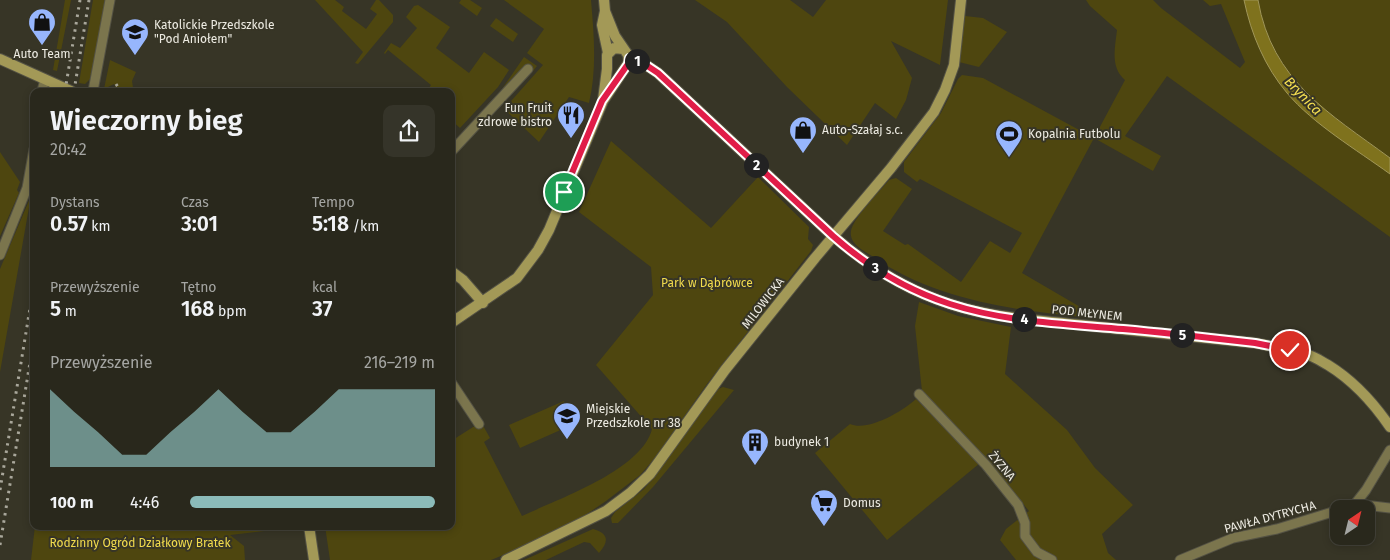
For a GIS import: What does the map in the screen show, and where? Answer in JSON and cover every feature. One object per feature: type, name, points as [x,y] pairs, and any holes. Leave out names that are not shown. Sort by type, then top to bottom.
[{"type":"street","points":[[94,88],[110,0]]},
{"type":"street","name":"MILOWICKA","points":[[506,560],[598,516],[641,483],[658,463],[725,370],[929,119],[949,82],[954,65],[960,0]]},
{"type":"street","points":[[455,320],[517,278],[527,266],[544,240],[602,101],[629,62],[626,53],[615,36],[605,5]]},
{"type":"street","points":[[602,101],[608,58],[602,25],[605,5]]},
{"type":"street","points":[[608,58],[616,47],[626,53]]},
{"type":"street","name":"POD MŁYNEM","points":[[626,53],[658,73],[856,256],[890,278],[914,290],[951,304],[1018,318],[1255,343],[1313,356],[1340,373],[1360,389],[1377,408],[1390,427]]},
{"type":"street","points":[[608,58],[614,69],[624,68]]},
{"type":"street","points":[[0,59],[64,88]]},
{"type":"street","points":[[455,148],[528,69]]},
{"type":"street","points":[[43,88],[45,79]]},
{"type":"street","points":[[0,255],[27,188],[30,171]]},
{"type":"street","points":[[455,275],[463,280],[483,303]]},
{"type":"street","points":[[455,388],[479,424]]},
{"type":"street","name":"ŻYZNA","points":[[919,394],[986,465],[1018,505],[1025,523],[1025,536],[1036,552],[1052,560]]},
{"type":"street","points":[[1358,500],[1390,450]]},
{"type":"street","name":"PAWŁA DYTRYCHA","points":[[1375,506],[1390,508]]},
{"type":"street","name":"PAWŁA DYTRYCHA","points":[[1180,560],[1233,538],[1277,529],[1330,512]]},
{"type":"street","points":[[310,530],[314,560]]},
{"type":"green space","points":[[65,0],[71,0],[57,71],[53,70]]},
{"type":"green space","points":[[93,0],[106,0],[90,79],[85,84],[79,83]]},
{"type":"green space","points":[[315,0],[335,0],[344,7],[342,11],[366,29],[377,14],[370,9],[376,0],[379,0],[393,15],[393,22],[358,64],[355,63],[363,52]]},
{"type":"green space","points":[[461,0],[470,0],[482,8],[477,16],[459,3]]},
{"type":"green space","points":[[504,0],[591,0],[594,65],[589,103],[569,97],[539,142],[504,109],[543,65],[527,53],[544,29]]},
{"type":"green space","points":[[695,0],[790,0],[813,17],[826,0],[948,0],[940,65],[891,41],[912,78],[906,100],[896,119],[875,103],[847,145],[787,87],[727,22]]},
{"type":"green space","points":[[1086,0],[1153,0],[1240,68],[1245,62],[1221,4],[1210,6],[1203,0],[1244,0],[1260,51],[1271,70],[1310,115],[1390,174],[1390,237],[1167,76],[1125,136],[1161,156],[1153,171],[1094,138],[1125,80],[1117,70],[1115,63],[1117,30],[1090,6]]},
{"type":"green space","points":[[1258,0],[1390,0],[1390,158],[1325,109],[1306,92],[1290,73],[1276,52],[1265,28]]},
{"type":"green space","points":[[418,5],[450,27],[436,48],[469,73],[484,52],[509,70],[498,87],[460,128],[455,124],[455,88],[429,88],[431,85],[388,50],[384,53],[391,43],[400,48],[417,28],[406,17],[414,6]]},
{"type":"green space","points":[[965,16],[983,18],[1007,32],[979,67],[959,62]]},
{"type":"green space","points":[[496,18],[518,34],[513,42],[490,26]]},
{"type":"green space","points":[[524,57],[537,66],[533,71],[525,66],[502,89]]},
{"type":"green space","points":[[110,60],[136,72],[132,81],[133,88],[116,88],[114,84],[104,88]]},
{"type":"green space","points":[[962,75],[983,78],[1094,138],[1022,273],[1082,308],[1081,317],[999,306],[946,292],[920,283],[896,271],[861,249],[852,240],[851,231],[857,219],[889,180],[896,178],[912,189],[883,231],[905,245],[908,244],[961,282],[990,241],[1010,253],[1022,233],[920,179],[917,182],[904,172],[904,162],[941,113],[958,79]]},
{"type":"green space","name":"Park w Dąbrówce","points":[[611,141],[711,228],[758,177],[809,227],[808,239],[813,245],[811,251],[707,384],[654,459],[640,475],[581,518],[491,560],[330,560],[326,530],[455,530],[455,438],[481,422],[490,438],[484,442],[522,516],[576,492],[616,470],[633,458],[645,444],[652,429],[596,365],[653,295],[651,267],[579,212]]},
{"type":"green space","points":[[0,152],[20,182],[17,190],[19,193],[0,236]]},
{"type":"green space","points":[[30,198],[0,372],[0,269]]},
{"type":"green space","points":[[919,302],[958,316],[1011,327],[1005,374],[1067,430],[1095,468],[1133,505],[1102,534],[1108,553],[1116,560],[1016,560],[1000,540],[1006,529],[1029,511],[991,464],[922,391],[915,326]]},
{"type":"green space","points":[[723,387],[734,390],[653,487],[618,523],[612,523],[611,518],[615,512],[644,489],[718,389]]},
{"type":"green space","points":[[916,399],[980,463],[887,540],[815,453],[850,424],[857,426],[875,423],[903,409]]},
{"type":"green space","points":[[564,401],[574,424],[520,448],[509,425]]},
{"type":"green space","points":[[593,529],[605,535],[606,538],[605,545],[599,553],[590,543],[584,542],[546,560],[524,560]]},
{"type":"green space","name":"Rodzinny Ogród Działkowy Bratek","points":[[35,530],[272,530],[230,535],[244,546],[245,560],[31,560]]},
{"type":"water","name":"Brynica","points":[[1244,0],[1258,0],[1265,28],[1276,53],[1290,74],[1325,110],[1390,158],[1390,174],[1322,126],[1287,93],[1272,72],[1260,50]]},
{"type":"railway","points":[[65,88],[80,0]]},
{"type":"railway","points":[[74,88],[89,0]]},
{"type":"railway","points":[[0,490],[30,308]]},
{"type":"railway","points":[[0,545],[30,362]]},
{"type":"place","name":"Auto Team","points":[[42,46]]},
{"type":"place","name":"Katolickie Przedszkole \"Pod Aniołem\"","points":[[135,56]]},
{"type":"place","name":"Fun Fruit zdrowe bistro","points":[[571,139]]},
{"type":"place","name":"Auto-Szałaj s.c.","points":[[803,154]]},
{"type":"place","name":"Kopalnia Futbolu","points":[[1009,158]]},
{"type":"place","name":"Miejskie Przedszkole nr 38","points":[[567,440]]},
{"type":"place","name":"budynek 1","points":[[755,466]]},
{"type":"place","name":"Domus","points":[[824,527]]},
{"type":"route","points":[[564,192],[602,101],[628,64],[629,58],[634,59],[658,73],[856,256],[890,278],[914,290],[951,304],[1018,318],[1255,343],[1290,350]]}]
